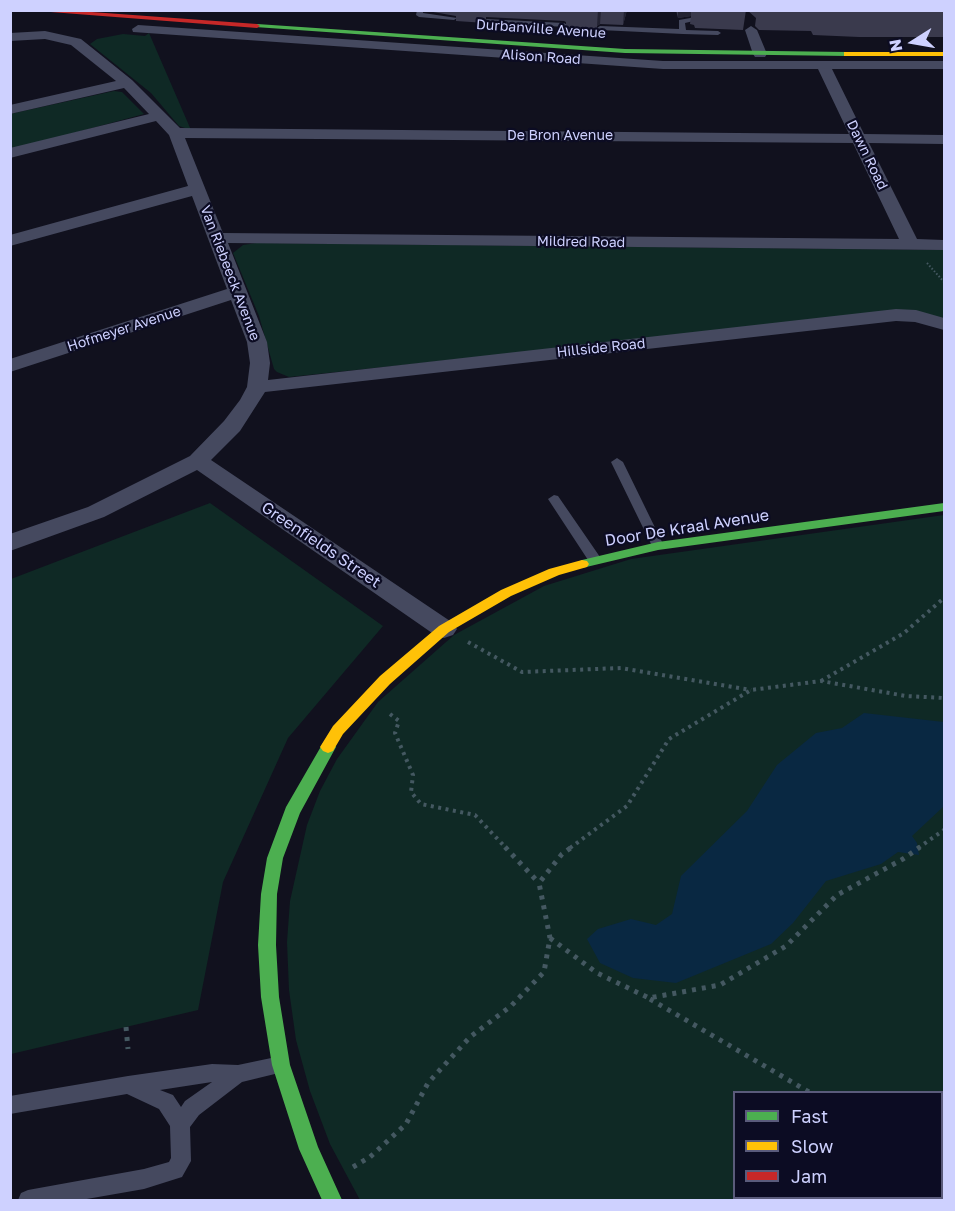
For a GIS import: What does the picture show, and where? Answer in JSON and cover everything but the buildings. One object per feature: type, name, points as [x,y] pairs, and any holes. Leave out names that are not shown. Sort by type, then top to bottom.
[{"type":"main road","name":"Durbanville Avenue","points":[[28,10],[614,50],[945,54]]},
{"type":"main road","name":"Durbanville Avenue","points":[[127,10],[623,44],[752,50],[945,45]]},
{"type":"main road","points":[[194,16],[402,21],[419,13]]},
{"type":"main road","name":"Door De Kraal Avenue","points":[[332,1200],[309,1149],[281,1065],[270,997],[267,945],[269,894],[275,858],[292,812],[311,773],[338,730],[368,697],[444,629],[522,585],[554,572],[658,546],[945,507]]},
{"type":"street","points":[[745,25],[752,50]]},
{"type":"street","name":"Alison Road","points":[[138,29],[663,65],[945,65]]},
{"type":"street","name":"Van Riebeeck Avenue","points":[[10,37],[52,36],[76,42],[127,83],[176,133],[260,352],[260,375],[256,387],[237,420],[198,461],[96,512],[10,543]]},
{"type":"street","name":"Dawn Road","points":[[823,65],[910,245]]},
{"type":"street","points":[[10,110],[127,83]]},
{"type":"street","points":[[10,153],[160,116]]},
{"type":"street","name":"De Bron Avenue","points":[[176,133],[945,139]]},
{"type":"street","points":[[10,241],[197,189]]},
{"type":"street","name":"Mildred Road","points":[[217,238],[945,246]]},
{"type":"street","name":"Hofmeyer Avenue","points":[[10,366],[238,292]]},
{"type":"street","name":"Hillside Road","points":[[256,387],[896,315],[916,316],[945,324]]},
{"type":"street","name":"Greenfields Street","points":[[198,461],[444,629]]},
{"type":"lane","points":[[419,13],[454,18]]},
{"type":"lane","points":[[683,33],[681,21],[696,19]]},
{"type":"lane","points":[[488,20],[564,26]]},
{"type":"lane","points":[[600,28],[718,33]]},
{"type":"lane","points":[[617,462],[658,546]]},
{"type":"lane","points":[[554,499],[595,560]]},
{"type":"lane","points":[[10,1105],[212,1073],[238,1074],[281,1065]]},
{"type":"lane","points":[[180,1124],[192,1108],[238,1074]]},
{"type":"lane","points":[[28,1200],[169,1174],[175,1170],[181,1161],[180,1124],[166,1102],[128,1085]]},
{"type":"path","points":[[821,681],[904,633],[945,598]]},
{"type":"path","points":[[444,629],[522,672],[621,668],[751,690],[821,681],[906,696],[945,698]]},
{"type":"path","points":[[539,883],[562,854],[627,806],[669,739],[751,690]]},
{"type":"path","points":[[347,1170],[370,1157],[406,1124],[428,1083],[470,1037],[511,1006],[544,972],[550,938],[539,883],[475,815],[421,804],[411,792],[413,775],[395,733],[399,721],[368,697]]},
{"type":"path","points":[[649,998],[720,985],[786,946],[837,895],[903,859],[945,830]]},
{"type":"path","points":[[550,938],[597,974],[649,998],[807,1091]]},
{"type":"path","points":[[126,1027],[128,1048]]},
{"type":"green space","points":[[149,33],[191,130],[179,126],[151,93],[90,44],[97,39],[123,34],[145,36]]},
{"type":"green space","points":[[114,91],[122,92],[144,114],[11,150],[10,114]]},
{"type":"green space","points":[[256,243],[944,250],[944,319],[916,311],[289,377],[274,369],[259,316],[233,253],[243,245]]},
{"type":"green space","points":[[210,503],[383,626],[288,738],[223,882],[198,1010],[11,1054],[11,579]]},
{"type":"green space","points":[[944,515],[944,1200],[360,1200],[330,1144],[310,1091],[296,1040],[289,990],[287,942],[290,901],[307,825],[320,791],[337,759],[378,702],[454,635],[544,586],[631,559]]},
{"type":"water","points":[[864,713],[944,722],[944,806],[912,836],[917,843],[919,855],[898,852],[881,864],[826,881],[793,923],[771,944],[676,983],[633,978],[600,963],[587,939],[598,929],[631,919],[656,925],[672,914],[681,876],[747,811],[777,765],[816,733],[842,728]]},
{"type":"traffic: fast","points":[[257,26],[625,51],[847,54]]},
{"type":"traffic: fast","points":[[582,564],[658,546],[944,507]]},
{"type":"traffic: fast","points":[[328,747],[292,812],[275,858],[269,894],[267,945],[270,997],[281,1065],[309,1149],[332,1200]]},
{"type":"traffic: slow","points":[[847,54],[944,54]]},
{"type":"traffic: slow","points":[[328,747],[338,730],[385,680],[444,629],[506,593],[554,572],[582,564]]},
{"type":"traffic: jam","points":[[28,10],[257,26]]}]
